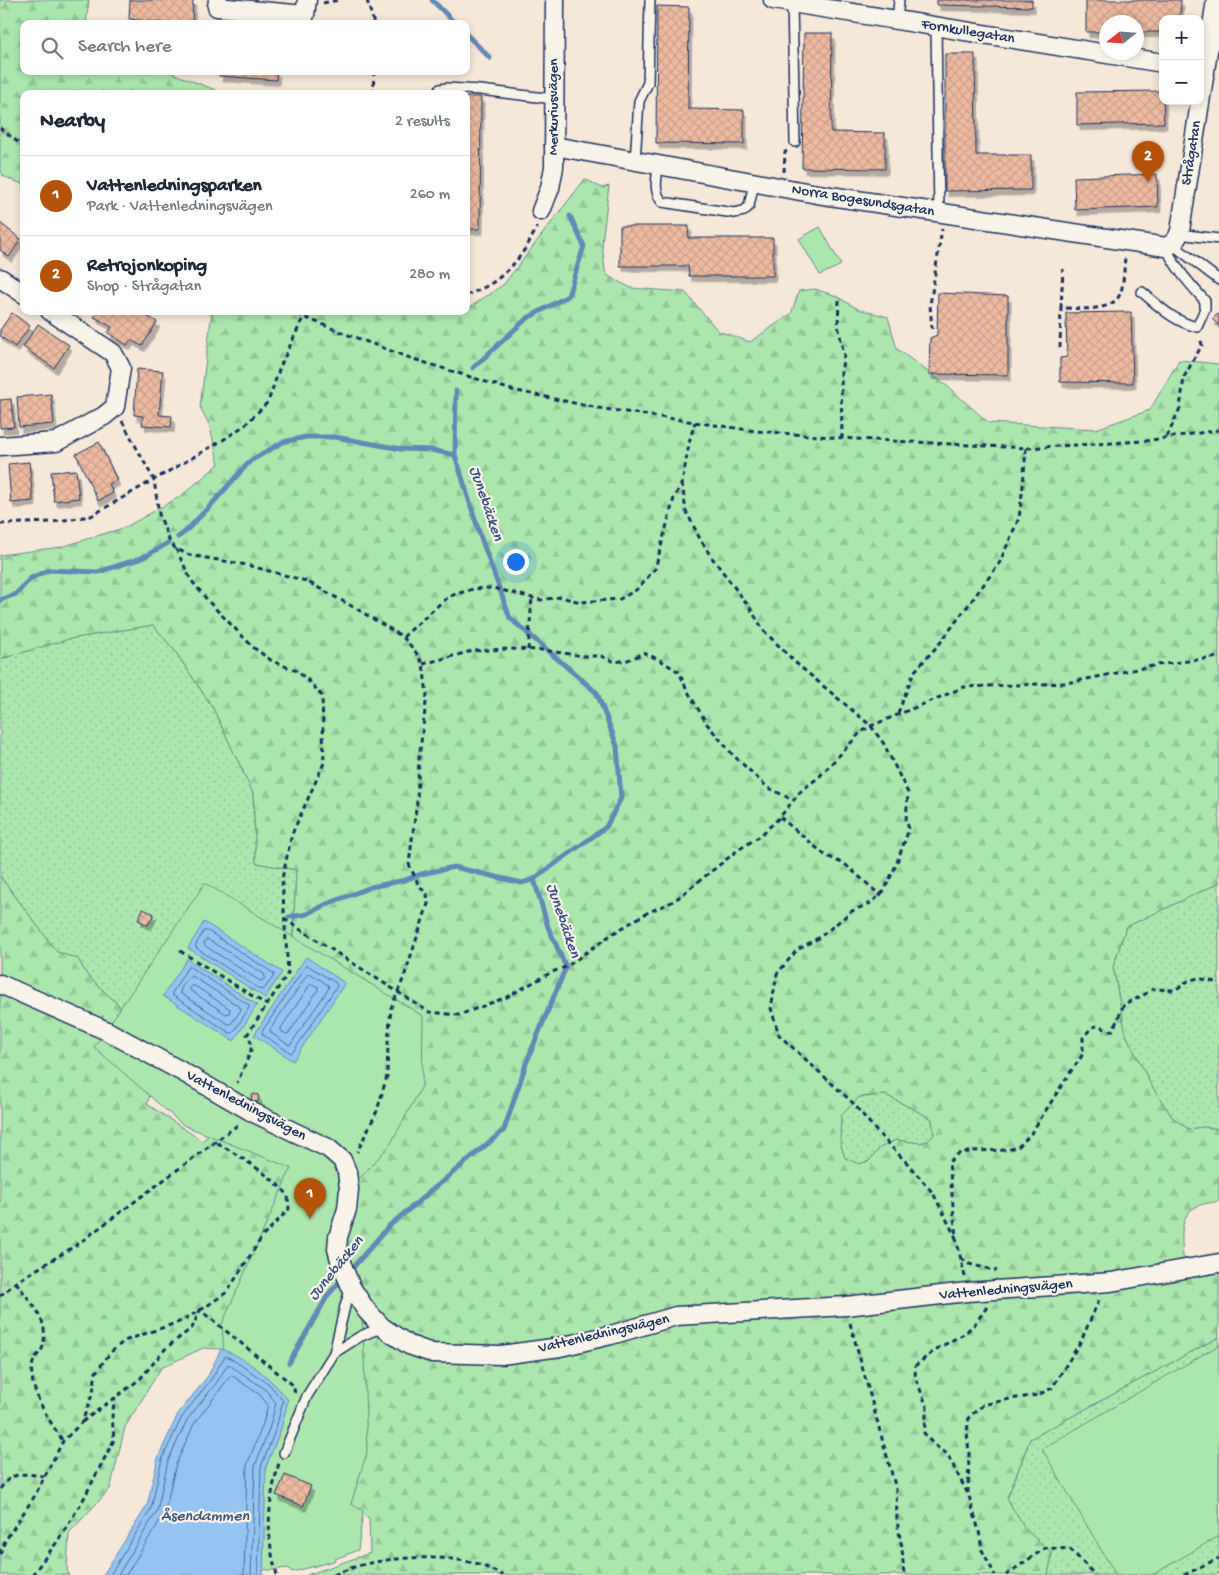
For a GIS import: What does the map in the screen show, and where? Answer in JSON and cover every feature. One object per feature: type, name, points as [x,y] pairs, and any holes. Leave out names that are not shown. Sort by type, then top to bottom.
[{"type":"street","points":[[218,0],[217,7],[305,16],[307,0]]},
{"type":"street","name":"Merkuriusvägen","points":[[541,211],[550,188],[554,166],[554,0]]},
{"type":"street","name":"Strågatan","points":[[1204,65],[1216,0]]},
{"type":"street","name":"Fornkullegatan","points":[[785,1],[1159,63]]},
{"type":"street","name":"Strågatan","points":[[1172,241],[1197,105]]},
{"type":"street","name":"Norra Bogesundsgatan","points":[[554,146],[782,188],[1127,242],[1172,241]]},
{"type":"street","points":[[0,278],[20,291]]},
{"type":"street","points":[[0,446],[56,442],[104,416],[115,407],[121,368],[113,353],[56,315]]},
{"type":"street","name":"Vattenledningsvägen","points":[[0,984],[107,1031],[252,1112],[328,1148],[342,1160],[347,1172],[349,1189],[347,1209],[338,1237],[337,1249],[351,1287],[366,1310],[382,1327],[410,1345],[432,1353],[501,1355],[560,1347],[611,1335],[676,1316],[846,1306],[967,1292],[1106,1282],[1219,1263]]},
{"type":"lane","points":[[636,161],[639,101],[648,83],[650,0]]},
{"type":"lane","points":[[897,20],[899,0]]},
{"type":"lane","points":[[785,1],[795,142]]},
{"type":"lane","points":[[936,27],[942,213]]},
{"type":"lane","points":[[440,90],[464,89],[554,99]]},
{"type":"lane","points":[[658,165],[656,187],[657,195],[662,202],[734,212],[744,211],[749,206],[754,183]]},
{"type":"lane","points":[[1172,241],[1219,239]]},
{"type":"lane","points":[[1172,241],[1219,280]]},
{"type":"lane","points":[[1142,292],[1184,324],[1197,327],[1205,309],[1204,301],[1170,258],[1172,241]]},
{"type":"lane","points":[[284,1453],[307,1396],[334,1353],[344,1306],[351,1287]]},
{"type":"lane","points":[[334,1353],[359,1337],[382,1327]]},
{"type":"path","points":[[367,0],[373,20]]},
{"type":"path","points":[[373,90],[374,75]]},
{"type":"path","points":[[0,128],[20,144]]},
{"type":"path","points":[[782,188],[785,152],[792,148],[795,142]]},
{"type":"path","points":[[470,294],[482,290],[513,266],[538,226],[541,211]]},
{"type":"path","points":[[932,329],[930,304],[942,213]]},
{"type":"path","points":[[1061,308],[1104,307],[1118,298],[1121,292],[1127,242]]},
{"type":"path","points":[[1060,348],[1063,269]]},
{"type":"path","points":[[839,300],[838,325],[844,355],[841,372],[842,438]]},
{"type":"path","points":[[297,315],[410,358],[512,390],[598,408],[756,431],[842,438],[1026,448],[1145,441],[1219,430]]},
{"type":"path","points":[[0,524],[52,522],[91,516],[245,425],[268,402],[280,367],[306,315]]},
{"type":"path","points":[[1166,438],[1180,408],[1184,377],[1202,345],[1197,327]]},
{"type":"path","points":[[115,407],[154,480],[159,514],[169,540],[175,548],[190,580],[254,648],[272,660],[297,671],[312,683],[322,696],[324,763],[292,834],[282,879],[288,973],[247,1035],[251,1051],[230,1098]]},
{"type":"path","points":[[403,637],[443,601],[454,595],[473,590],[493,588],[541,600],[560,597],[581,602],[620,599],[636,590],[655,569],[674,498],[682,483],[695,422]]},
{"type":"path","points":[[898,714],[914,672],[940,644],[999,564],[1018,518],[1026,448]]},
{"type":"path","points":[[682,483],[686,511],[699,537],[710,555],[750,608],[764,631],[797,664],[871,726],[884,744],[908,793],[906,820],[909,829],[896,865],[881,896],[852,911],[820,937],[797,950],[777,974],[771,1008],[779,1035],[853,1103],[914,1171],[933,1193],[956,1238]]},
{"type":"path","points":[[175,548],[189,554],[306,581],[358,609],[403,637],[423,664],[427,694],[409,864],[418,883],[426,894],[428,904],[415,948],[391,1008],[387,1076],[378,1111],[347,1172]]},
{"type":"path","points":[[528,650],[532,622],[532,598]]},
{"type":"path","points":[[423,664],[472,651],[509,649],[542,650],[583,656],[601,656],[615,662],[628,660],[644,653],[679,672],[707,724],[733,755],[767,787],[794,800]]},
{"type":"path","points":[[284,919],[398,994],[429,1012],[459,1015],[507,997],[552,972],[566,967],[612,934],[647,913],[674,901],[738,850],[760,836],[794,800],[820,777],[860,733],[871,726],[964,686],[1067,683],[1157,665],[1219,657]]},
{"type":"path","points":[[780,817],[825,855],[846,865],[881,896]]},
{"type":"path","points":[[180,951],[267,1005]]},
{"type":"path","points":[[996,1575],[982,1550],[979,1531],[969,1496],[948,1454],[932,1443],[924,1432],[927,1407],[914,1376],[916,1365],[938,1348],[964,1334],[974,1325],[998,1291],[1001,1280],[999,1272],[969,1264],[960,1258],[956,1238],[949,1162],[958,1154],[973,1151],[1008,1150],[1019,1146],[1034,1129],[1080,1059],[1083,1053],[1083,1038],[1091,1028],[1096,1026],[1101,1026],[1104,1030],[1113,1030],[1124,1004],[1153,989],[1175,990],[1188,981],[1198,978],[1219,982]]},
{"type":"path","points":[[0,1296],[16,1282],[75,1246],[216,1142],[252,1112]]},
{"type":"path","points":[[82,1422],[93,1392],[96,1372],[110,1353],[124,1342],[180,1322],[228,1292],[246,1259],[262,1237],[289,1209],[288,1195],[277,1183],[252,1164],[216,1142]]},
{"type":"path","points":[[16,1282],[33,1305],[43,1324],[44,1338],[42,1349],[35,1358],[32,1367],[34,1383],[39,1402],[63,1441]]},
{"type":"path","points":[[969,1496],[967,1432],[969,1417],[983,1405],[1038,1395],[1052,1388],[1082,1342],[1106,1282]]},
{"type":"path","points":[[846,1306],[896,1489],[897,1521],[904,1575]]},
{"type":"path","points":[[0,1554],[5,1541],[20,1520],[63,1441],[82,1422],[140,1379],[168,1347],[192,1328],[200,1310]]},
{"type":"path","points":[[200,1310],[293,1385],[294,1402]]},
{"type":"path","points":[[32,1575],[57,1542],[82,1502],[114,1440],[112,1416],[116,1397]]},
{"type":"path","points":[[277,1575],[268,1528],[270,1502],[279,1463],[284,1453]]},
{"type":"path","points":[[0,1489],[10,1477],[18,1474],[45,1476]]},
{"type":"path","points":[[1006,1575],[1045,1548],[1070,1549],[1095,1575]]},
{"type":"path","points":[[334,1575],[384,1559],[442,1558],[478,1564],[503,1575]]},
{"type":"path","points":[[1184,1575],[1219,1558]]},
{"type":"green space","points":[[0,0],[89,0],[86,20],[20,20],[20,75],[177,75],[215,90],[20,90],[20,183],[3,176],[0,166]]},
{"type":"green space","points":[[585,179],[602,188],[609,186],[602,243],[605,271],[608,276],[631,288],[685,292],[718,331],[750,342],[791,314],[799,291],[815,289],[836,296],[858,309],[888,317],[897,349],[947,386],[989,423],[1096,429],[1150,410],[1179,360],[1219,364],[1219,883],[1126,927],[1113,967],[1126,1035],[1151,1085],[1172,1117],[1188,1129],[1204,1127],[1219,1129],[1219,1201],[1201,1205],[1190,1211],[1184,1222],[1182,1236],[1183,1257],[1202,1271],[1219,1268],[1219,1337],[1030,1439],[1007,1499],[1026,1530],[1052,1553],[1048,1575],[307,1575],[370,1553],[369,1518],[344,1507],[221,1349],[203,1348],[161,1368],[125,1427],[110,1489],[69,1533],[67,1569],[69,1575],[0,1575],[0,876],[57,952],[78,959],[87,975],[127,1013],[374,992],[293,937],[296,870],[256,863],[253,793],[213,708],[175,651],[153,625],[69,639],[0,659],[0,555],[61,547],[126,527],[181,496],[219,464],[209,424],[200,407],[212,315],[470,315],[470,306],[504,284]],"holes":[[[155,1080],[230,1118],[202,1141],[147,1104]],[[886,1095],[932,1119],[934,1135],[928,1141],[920,1143],[896,1140],[880,1148],[869,1161],[859,1164],[845,1158],[840,1142],[841,1116],[859,1097]]]},
{"type":"green space","points":[[820,227],[841,265],[820,275],[799,239]]},
{"type":"green space","points":[[153,625],[175,651],[213,708],[253,793],[256,863],[296,870],[293,937],[374,993],[127,1013],[87,975],[78,959],[57,952],[0,876],[0,659],[69,639]]},
{"type":"green space","points":[[205,883],[423,1016],[422,1086],[390,1145],[351,1188],[344,1236],[363,1327],[367,1452],[351,1504],[363,1511],[358,1550],[334,1561],[292,1572],[288,1568],[271,1570],[238,1568],[222,1324],[291,1168],[183,1125],[94,1047]]},
{"type":"green space","points":[[1219,883],[1219,1129],[1204,1127],[1188,1129],[1172,1117],[1151,1085],[1126,1035],[1113,967],[1126,927]]},
{"type":"green space","points":[[886,1095],[932,1119],[934,1135],[928,1141],[920,1143],[896,1140],[880,1148],[869,1161],[859,1164],[845,1158],[840,1142],[841,1116],[859,1097]]},
{"type":"green space","points":[[1219,1337],[1219,1573],[1215,1575],[1048,1575],[1052,1553],[1026,1530],[1007,1499],[1030,1439]]},
{"type":"green space","points":[[1219,1345],[1219,1536],[1152,1575],[1116,1575],[1042,1449]]},
{"type":"water","points":[[204,922],[282,972],[265,998],[188,948]]},
{"type":"water","points":[[306,957],[345,983],[293,1061],[254,1035]]},
{"type":"water","points":[[187,959],[257,1005],[234,1041],[163,996]]},
{"type":"water","name":"Åsendammen","points":[[221,1349],[249,1363],[274,1384],[288,1400],[281,1429],[266,1467],[263,1575],[103,1575],[147,1506],[158,1458],[178,1414],[208,1376]]},
{"type":"building","points":[[130,0],[193,0],[192,20],[129,19]]},
{"type":"building","points":[[937,0],[1032,0],[1032,7],[937,5]]},
{"type":"building","points":[[1086,0],[1181,0],[1180,15],[1159,15],[1159,32],[1144,32],[1144,15],[1099,15],[1099,32],[1086,32]]},
{"type":"building","points":[[657,6],[689,7],[688,109],[744,110],[744,144],[656,143]]},
{"type":"building","points":[[804,33],[832,33],[831,132],[885,133],[885,169],[802,168]]},
{"type":"building","points":[[945,54],[975,54],[976,155],[1031,155],[1031,190],[945,191]]},
{"type":"building","points":[[219,75],[277,75],[276,80]]},
{"type":"building","points":[[1159,91],[1159,105],[1163,105],[1164,123],[1077,125],[1077,92]]},
{"type":"building","points":[[470,97],[481,97],[480,229],[470,229]]},
{"type":"building","points":[[1157,174],[1158,207],[1075,210],[1074,177]]},
{"type":"building","points":[[0,223],[20,238],[20,240],[9,257],[0,250]]},
{"type":"building","points":[[620,226],[689,226],[688,238],[773,238],[773,276],[689,276],[688,266],[620,266]]},
{"type":"building","points":[[938,293],[1008,296],[1008,375],[929,374],[930,338],[937,335]]},
{"type":"building","points":[[1131,312],[1133,383],[1060,382],[1060,358],[1067,357],[1066,313]]},
{"type":"building","points":[[12,313],[30,326],[15,347],[0,336],[0,330]]},
{"type":"building","points":[[1219,313],[1219,326],[1212,319]]},
{"type":"building","points":[[95,315],[146,315],[157,322],[142,346],[131,340],[127,345],[108,333],[112,327],[94,317]]},
{"type":"building","points":[[38,324],[69,345],[54,368],[23,347]]},
{"type":"building","points":[[137,369],[163,371],[159,415],[172,416],[171,427],[142,425],[143,416],[134,415]]},
{"type":"building","points":[[51,394],[54,424],[19,427],[17,397]]},
{"type":"building","points":[[11,399],[14,427],[0,428],[0,400]]},
{"type":"building","points":[[99,442],[117,480],[109,484],[113,493],[98,501],[76,454]]},
{"type":"building","points":[[29,462],[33,501],[11,503],[8,464]]},
{"type":"building","points":[[76,470],[79,498],[54,501],[51,472]]},
{"type":"building","points":[[143,909],[154,914],[148,925],[138,920]]},
{"type":"building","points":[[255,1094],[259,1098],[255,1102],[251,1098]]},
{"type":"building","points":[[285,1475],[311,1486],[303,1506],[276,1495]]},
{"type":"waterway","name":"Junebäcken","points":[[432,0],[452,20]]},
{"type":"waterway","name":"Junebäcken","points":[[470,38],[490,58]]},
{"type":"waterway","name":"Junebäcken","points":[[473,368],[526,319],[568,296],[584,246],[570,216]]},
{"type":"waterway","name":"Junebäcken","points":[[349,1272],[389,1226],[504,1130],[527,1061],[566,967],[548,927],[534,879],[606,827],[621,798],[617,746],[597,693],[510,618],[480,535],[455,455],[456,391]]},
{"type":"waterway","points":[[178,537],[211,505],[250,461],[283,442],[306,437],[335,437],[401,449],[431,450],[455,455]]},
{"type":"waterway","points":[[0,600],[16,594],[31,578],[49,570],[98,572],[142,558],[168,543]]},
{"type":"waterway","points":[[289,917],[307,914],[371,887],[454,867],[522,883],[534,879]]},
{"type":"waterway","name":"Junebäcken","points":[[289,1363],[328,1295],[343,1278]]},
{"type":"place","name":"Retrojonkoping","points":[[1148,182]]},
{"type":"place","name":"Vattenledningsparken","points":[[310,1219]]}]
